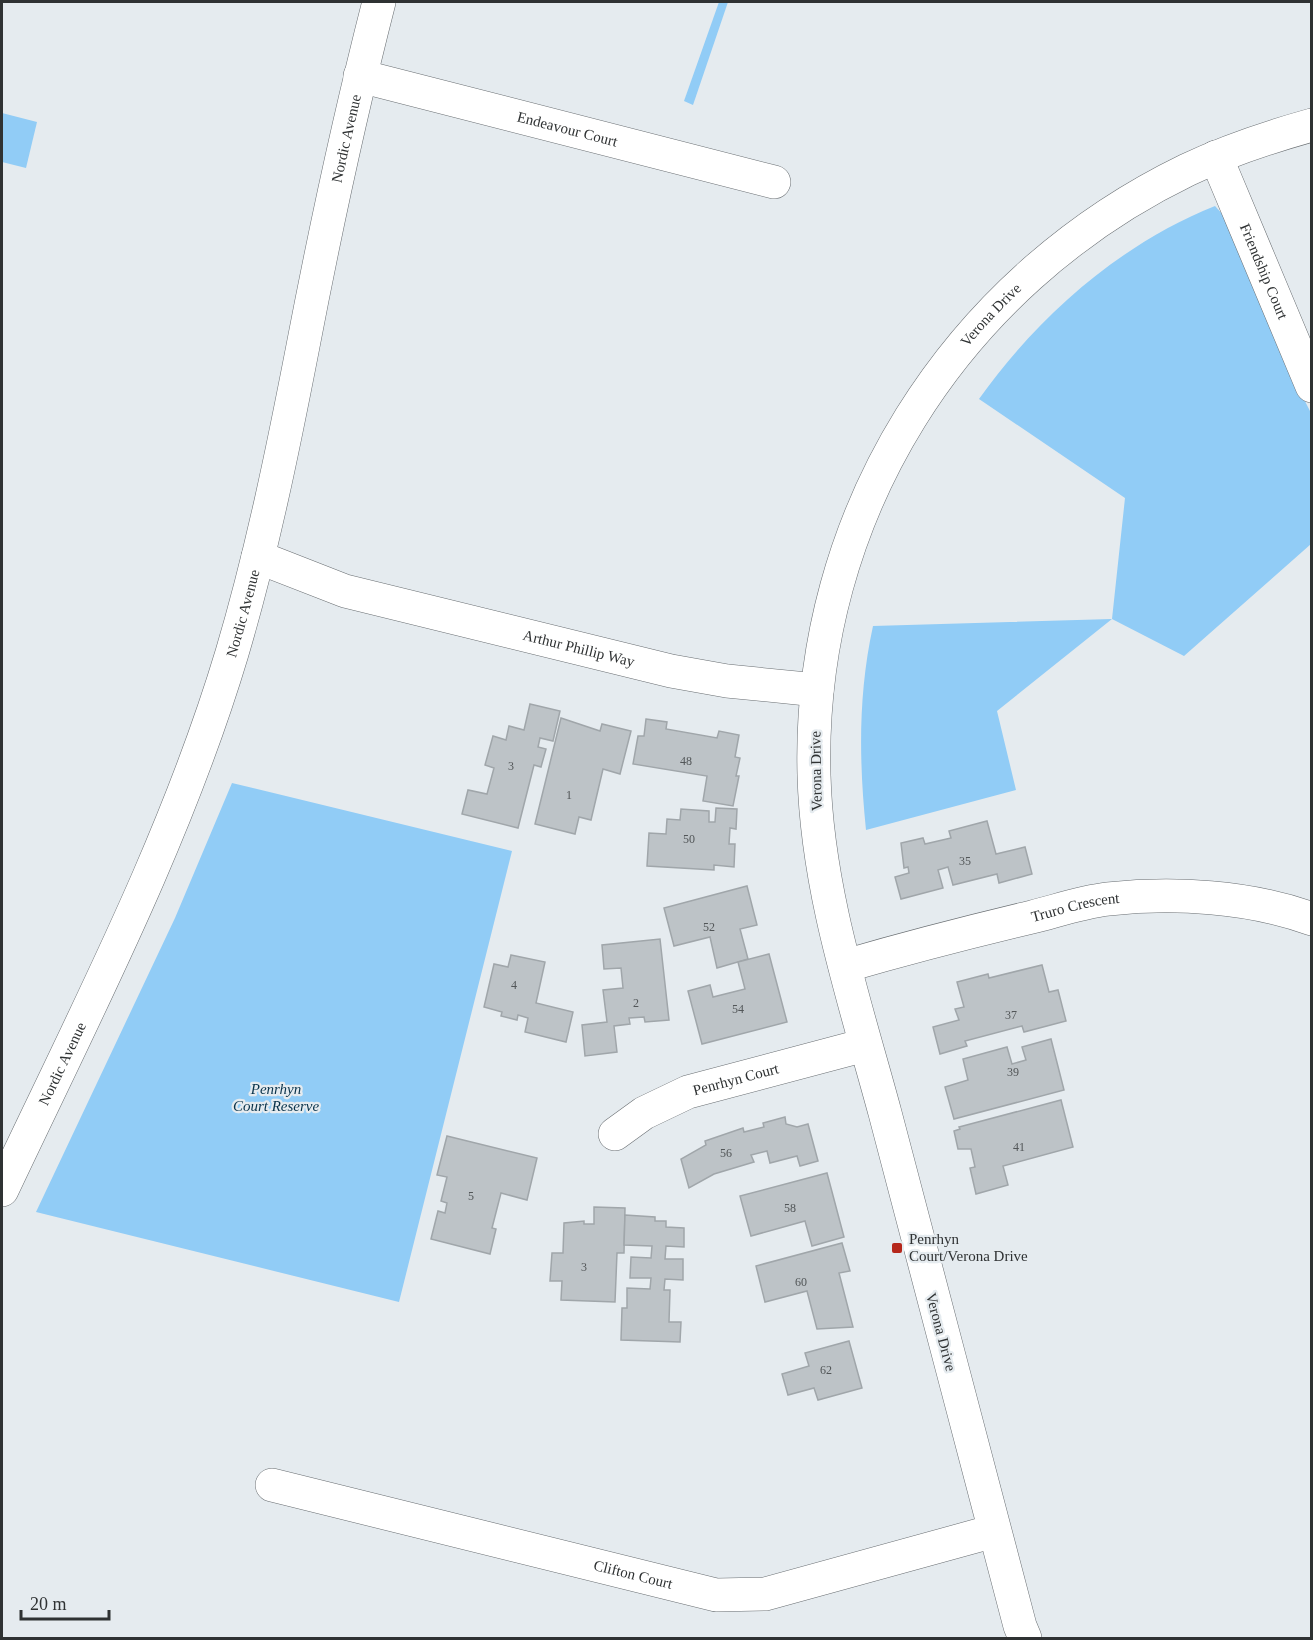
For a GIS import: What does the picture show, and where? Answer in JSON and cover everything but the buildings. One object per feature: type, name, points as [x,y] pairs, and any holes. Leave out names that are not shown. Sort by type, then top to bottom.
[{"type":"street","name":"Nordic Avenue","points":[[2,1190],[98,987],[186,787],[228,666],[273,498],[360,76],[379,2]]},
{"type":"street","name":"Endeavour Court","points":[[360,76],[774,182]]},
{"type":"street","name":"Verona Drive","points":[[1021,1634],[845,966],[825,881],[817,821],[814,773],[821,649],[853,535],[892,447],[926,390],[971,333],[1009,293],[1044,262],[1114,211],[1185,171],[1216,157],[1311,124]]},
{"type":"street","name":"Friendship Court","points":[[1216,157],[1311,386]]},
{"type":"street","name":"Arthur Phillip Way","points":[[255,570],[671,670],[727,681],[817,690]]},
{"type":"street","name":"Truro Crescent","points":[[845,966],[1106,899],[1179,897],[1229,901],[1286,909],[1311,919]]},
{"type":"street","name":"Penrhyn Court","points":[[615,1134],[644,1113],[688,1092],[866,1045]]},
{"type":"street","name":"Clifton Court","points":[[272,1485],[717,1595],[765,1593],[994,1531]]},
{"type":"green space","points":[[719,2],[728,2],[693,105],[684,101]]},
{"type":"green space","points":[[2,113],[37,122],[26,168],[2,162]]},
{"type":"green space","points":[[1215,206],[1226,218],[1286,364],[1311,413],[1311,544],[1184,656],[1112,619],[1125,498],[979,399],[1027,339],[1084,286],[1114,262],[1146,241]]},
{"type":"green space","points":[[1112,619],[997,711],[1016,790],[866,830],[861,728],[865,677],[873,626]]},
{"type":"green space","name":"Penrhyn Court Reserve","points":[[232,783],[512,851],[399,1302],[36,1212],[175,918]]},
{"type":"place","name":"Penrhyn Court/Verona Drive","points":[[897,1248]]}]
